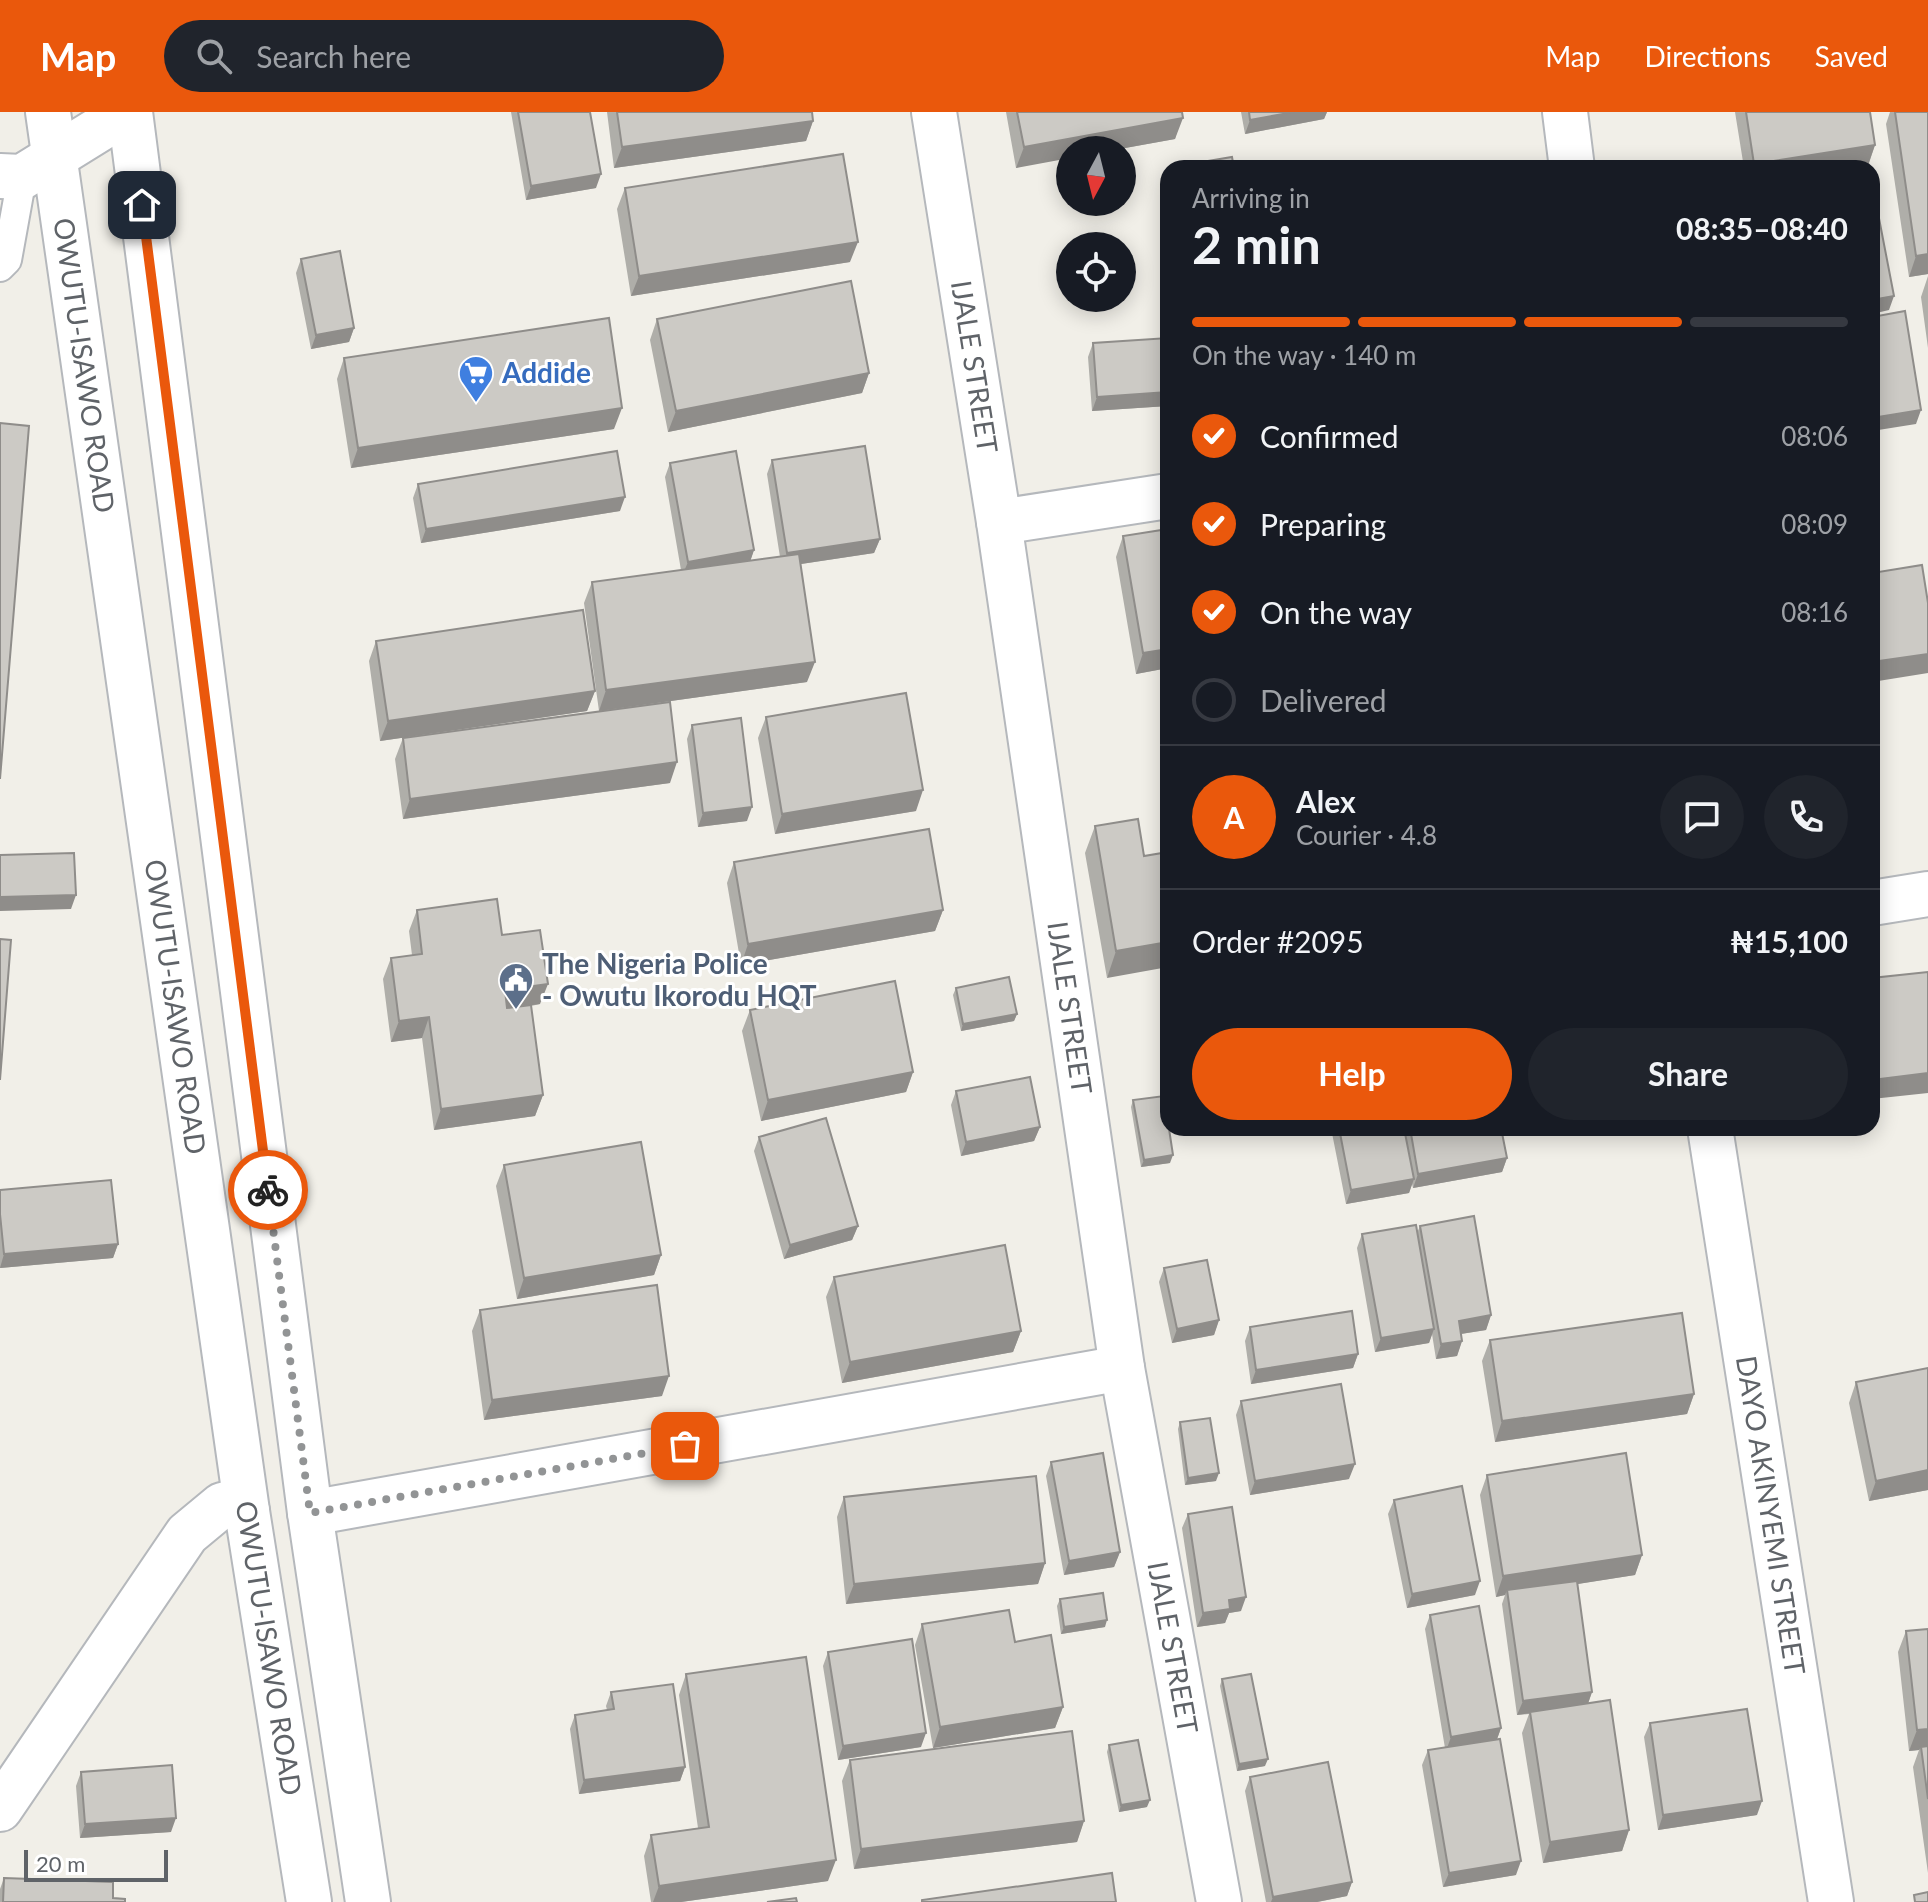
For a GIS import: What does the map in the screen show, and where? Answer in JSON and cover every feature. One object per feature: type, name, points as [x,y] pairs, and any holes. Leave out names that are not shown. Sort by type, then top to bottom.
[{"type":"street","name":"OWUTU-ISAWO ROAD","points":[[48,112],[26,170],[309,1902]]},
{"type":"street","points":[[26,170],[128,112],[310,1513],[368,1902]]},
{"type":"street","name":"IJALE STREET","points":[[934,112],[999,522],[1122,1368],[1219,1902]]},
{"type":"street","points":[[1565,112],[1571,160]]},
{"type":"street","points":[[999,522],[1160,497]]},
{"type":"street","points":[[1880,902],[1928,894]]},
{"type":"street","name":"DAYO AKINYEMI STREET","points":[[1711,1136],[1819,1900]]},
{"type":"street","points":[[310,1513],[1122,1368]]},
{"type":"street","points":[[0,1809],[187,1534],[222,1505],[234,1502],[247,1511]]},
{"type":"lane","points":[[0,267],[7,260],[26,170]]},
{"type":"building","points":[[518,112],[590,112],[601,174],[531,186]]},
{"type":"building","points":[[617,112],[812,112],[813,121],[622,147]]},
{"type":"building","points":[[1017,112],[1182,112],[1183,118],[1084,136],[1056,136],[1056,141],[1024,147]]},
{"type":"building","points":[[1249,112],[1294,112],[1250,120]]},
{"type":"building","points":[[1746,112],[1870,112],[1875,145],[1779,160],[1753,160]]},
{"type":"building","points":[[1895,112],[1928,112],[1928,254],[1916,256]]},
{"type":"building","points":[[843,154],[858,242],[639,276],[625,188]]},
{"type":"building","points":[[1880,223],[1894,296],[1880,299]]},
{"type":"building","points":[[340,251],[354,328],[316,335],[301,259]]},
{"type":"building","points":[[851,281],[869,373],[676,411],[657,319]]},
{"type":"building","points":[[1905,311],[1921,410],[1880,417],[1880,316]]},
{"type":"building","name":"Addide","points":[[609,318],[622,408],[358,448],[344,358]]},
{"type":"building","points":[[1160,339],[1160,393],[1097,397],[1093,343]]},
{"type":"building","points":[[0,423],[29,426],[0,779]]},
{"type":"building","points":[[865,446],[880,539],[787,553],[772,460]]},
{"type":"building","points":[[617,451],[625,497],[426,529],[418,484]]},
{"type":"building","points":[[736,451],[754,550],[688,562],[670,463]]},
{"type":"building","points":[[1160,530],[1160,650],[1143,653],[1123,536]]},
{"type":"building","points":[[799,554],[815,662],[606,690],[592,582]]},
{"type":"building","points":[[1922,565],[1928,603],[1928,654],[1880,661],[1880,572]]},
{"type":"building","points":[[583,610],[595,691],[388,721],[376,641]]},
{"type":"building","points":[[906,693],[923,790],[782,814],[766,717]]},
{"type":"building","points":[[670,702],[677,762],[410,799],[403,738]]},
{"type":"building","points":[[741,718],[752,807],[703,813],[692,725]]},
{"type":"building","points":[[1138,819],[1144,856],[1160,853],[1160,943],[1116,951],[1095,826]]},
{"type":"building","points":[[929,829],[943,910],[748,944],[734,862]]},
{"type":"building","points":[[74,853],[76,895],[0,897],[0,855]]},
{"type":"building","points":[[497,899],[502,935],[540,930],[548,984],[505,990],[507,1008],[531,1005],[543,1095],[441,1109],[429,1017],[399,1021],[391,958],[422,954],[417,910]]},
{"type":"building","points":[[0,939],[11,940],[0,1080]]},
{"type":"building","points":[[1928,972],[1928,1073],[1880,1079],[1880,977]]},
{"type":"building","points":[[1009,977],[1017,1014],[963,1024],[956,988]]},
{"type":"building","points":[[895,981],[913,1072],[768,1100],[750,1010]]},
{"type":"building","points":[[1030,1077],[1040,1127],[966,1142],[956,1091]]},
{"type":"building","points":[[1160,1097],[1160,1136],[1170,1136],[1173,1155],[1144,1160],[1133,1100]]},
{"type":"building","points":[[826,1118],[858,1226],[790,1245],[759,1137]]},
{"type":"building","points":[[1341,1136],[1406,1136],[1414,1179],[1351,1190]]},
{"type":"building","points":[[1411,1136],[1503,1136],[1507,1158],[1418,1174]]},
{"type":"building","points":[[641,1142],[661,1255],[524,1278],[504,1165]]},
{"type":"building","points":[[111,1180],[118,1244],[4,1254],[0,1190]]},
{"type":"building","points":[[1474,1216],[1491,1315],[1459,1321],[1462,1341],[1441,1344],[1420,1226]]},
{"type":"building","points":[[1416,1225],[1434,1329],[1381,1338],[1362,1234]]},
{"type":"building","points":[[1005,1245],[1021,1331],[850,1362],[834,1277]]},
{"type":"building","points":[[1207,1260],[1219,1320],[1177,1329],[1164,1268]]},
{"type":"building","points":[[657,1285],[669,1376],[492,1400],[480,1310]]},
{"type":"building","points":[[1352,1311],[1358,1354],[1256,1370],[1250,1327]]},
{"type":"building","points":[[1682,1313],[1694,1394],[1502,1421],[1490,1340]]},
{"type":"building","points":[[1928,1368],[1928,1470],[1876,1481],[1856,1382]]},
{"type":"building","points":[[1341,1384],[1355,1464],[1255,1481],[1241,1401]]},
{"type":"building","points":[[1210,1418],[1219,1473],[1188,1478],[1180,1422]]},
{"type":"building","points":[[1103,1453],[1120,1552],[1069,1561],[1051,1462]]},
{"type":"building","points":[[1626,1453],[1642,1555],[1503,1576],[1487,1475]]},
{"type":"building","points":[[1036,1476],[1045,1563],[854,1584],[844,1497]]},
{"type":"building","points":[[1462,1486],[1480,1581],[1412,1594],[1394,1500]]},
{"type":"building","points":[[1232,1507],[1246,1597],[1229,1600],[1230,1609],[1203,1613],[1188,1514]]},
{"type":"building","points":[[1577,1581],[1592,1692],[1523,1701],[1507,1590]]},
{"type":"building","points":[[1103,1593],[1107,1620],[1064,1627],[1060,1599]]},
{"type":"building","points":[[1479,1606],[1501,1728],[1451,1737],[1430,1615]]},
{"type":"building","points":[[1009,1610],[1015,1642],[1051,1635],[1063,1707],[940,1727],[922,1624]]},
{"type":"building","points":[[1928,1629],[1928,1729],[1917,1730],[1906,1631]]},
{"type":"building","points":[[912,1639],[926,1733],[843,1746],[828,1652]]},
{"type":"building","points":[[806,1657],[836,1860],[659,1886],[651,1835],[709,1827],[686,1674]]},
{"type":"building","points":[[1251,1674],[1268,1759],[1239,1764],[1222,1679]]},
{"type":"building","points":[[673,1684],[685,1767],[584,1780],[575,1715],[614,1709],[611,1692]]},
{"type":"building","points":[[1610,1700],[1629,1830],[1550,1842],[1530,1712]]},
{"type":"building","points":[[1747,1709],[1762,1801],[1663,1815],[1650,1723]]},
{"type":"building","points":[[1072,1731],[1084,1821],[861,1849],[850,1760]]},
{"type":"building","points":[[1500,1739],[1521,1861],[1449,1873],[1428,1750]]},
{"type":"building","points":[[1138,1740],[1150,1800],[1121,1805],[1109,1745]]},
{"type":"building","points":[[1928,1746],[1928,1799],[1921,1747]]},
{"type":"building","points":[[1328,1762],[1352,1882],[1273,1897],[1250,1777]]},
{"type":"building","points":[[172,1765],[176,1818],[85,1824],[81,1772]]},
{"type":"building","points":[[1112,1873],[1116,1902],[922,1902],[922,1900]]},
{"type":"building","points":[[4,1878],[113,1882],[113,1898],[125,1899],[125,1902],[3,1902]]},
{"type":"building","points":[[1928,1892],[1928,1902],[1915,1902],[1914,1895]]},
{"type":"building","points":[[796,1898],[797,1902],[767,1902]]},
{"type":"way so far","points":[[268,1190],[310,1513],[685,1446]]},
{"type":"place","name":"Addide","points":[[476,404]]},
{"type":"place","name":"The Nigeria Police - Owutu Ikorodu HQT","points":[[516,1011]]},
{"type":"route","points":[[142,205],[268,1190]]}]
